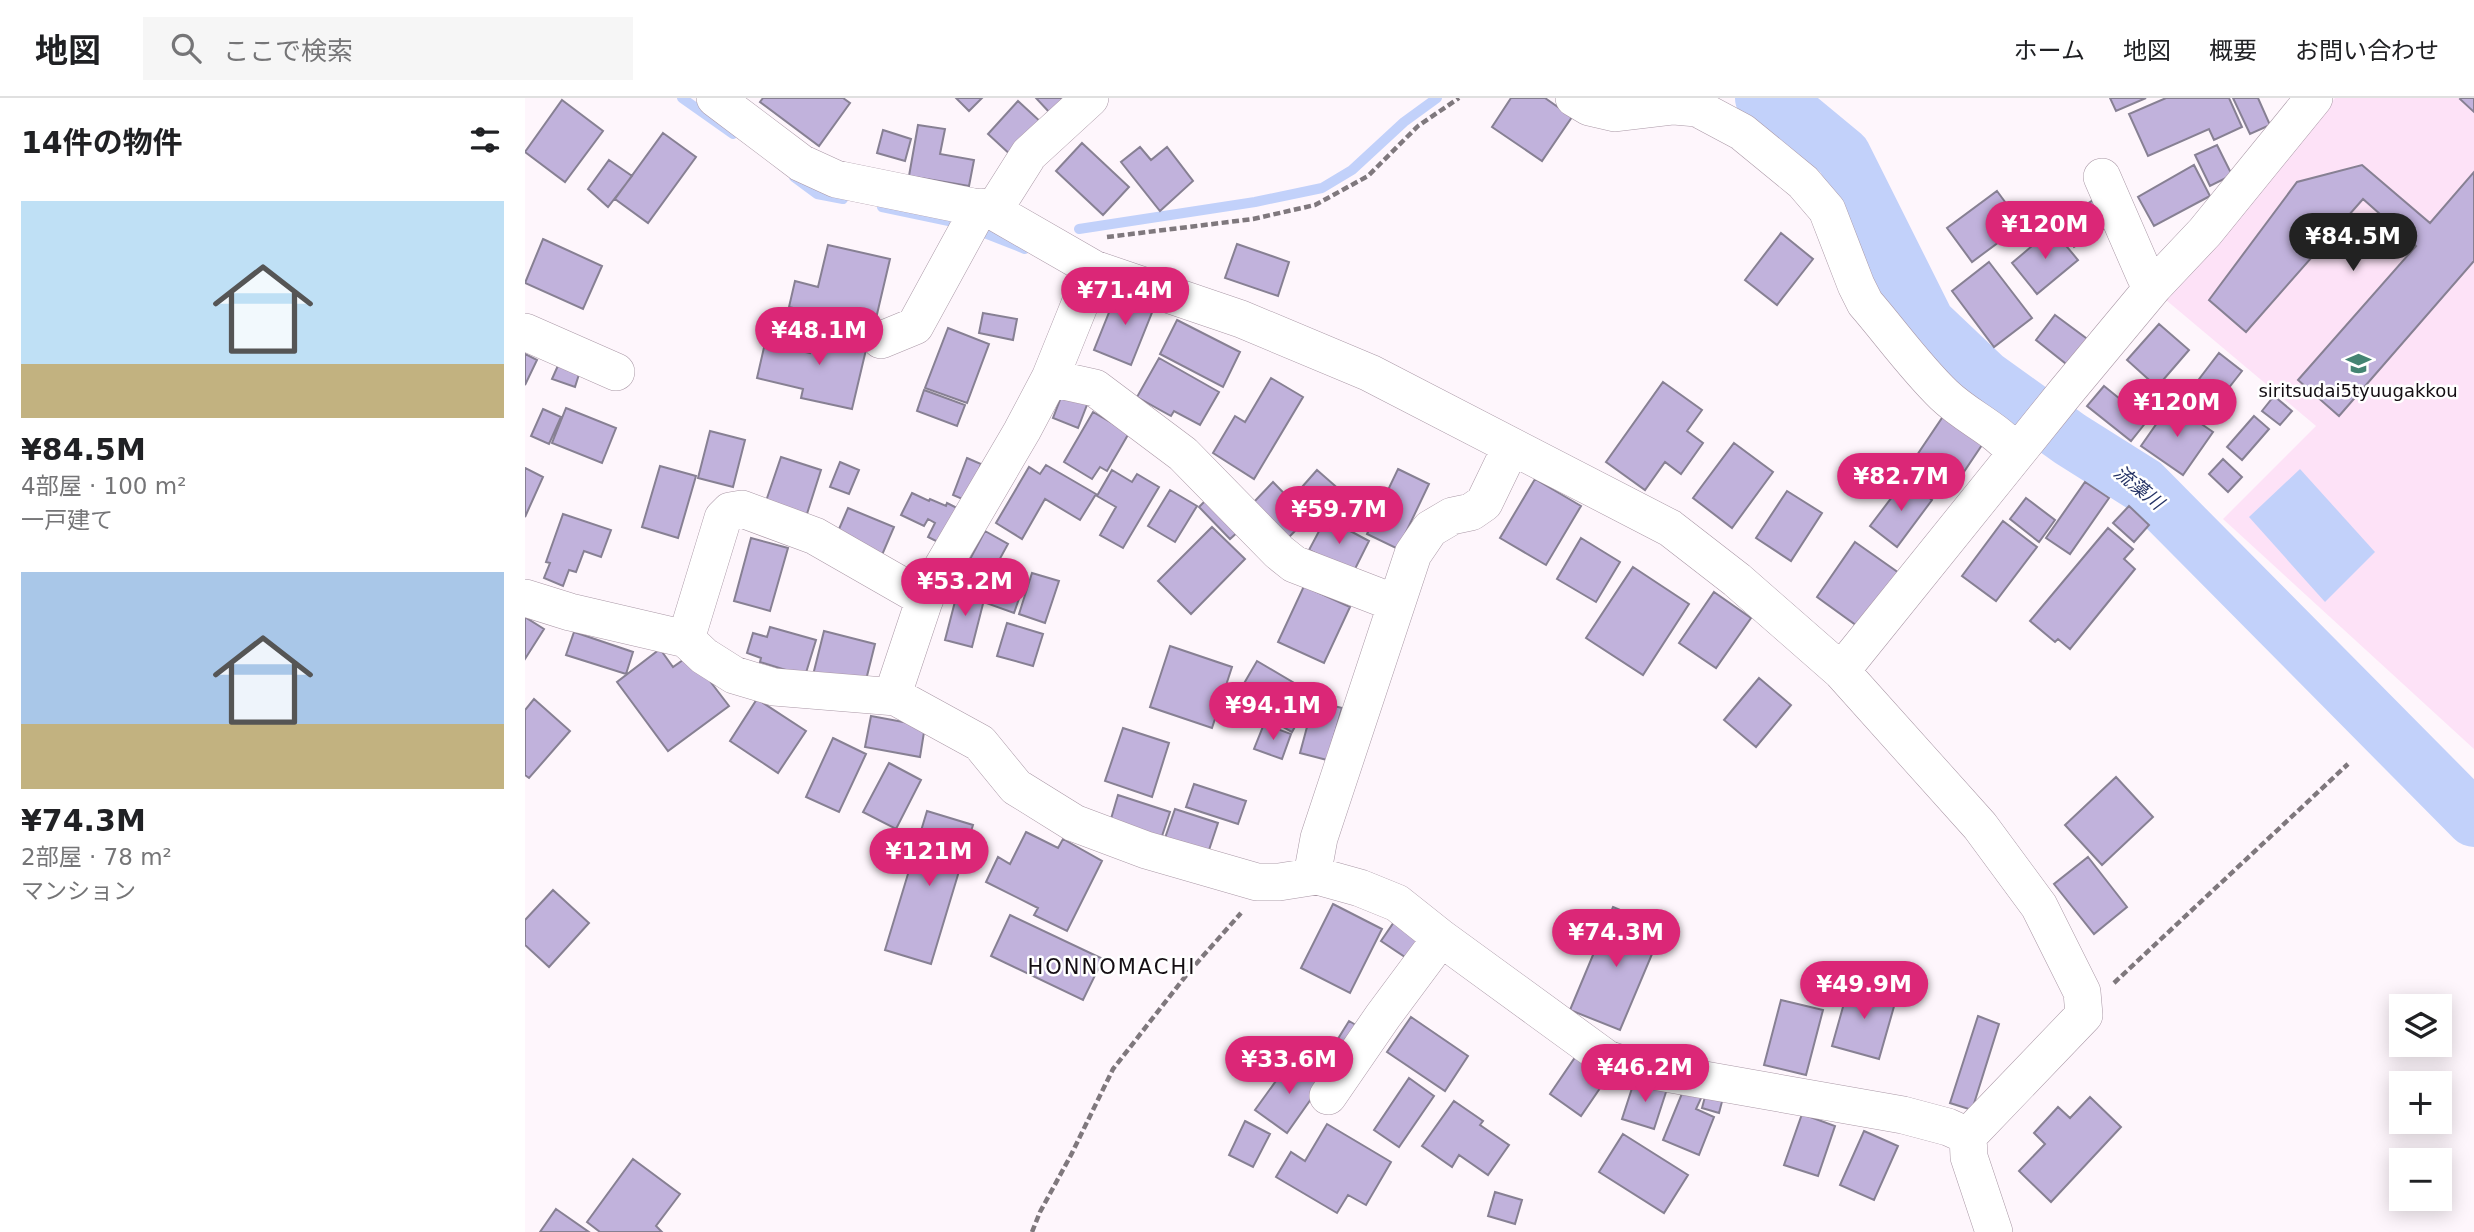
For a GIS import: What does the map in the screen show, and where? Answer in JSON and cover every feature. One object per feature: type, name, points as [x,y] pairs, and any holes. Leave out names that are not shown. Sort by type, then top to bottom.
[{"type":"street","points":[[715,98],[801,163],[836,179],[978,218],[1082,262],[1241,319],[1370,373],[1669,528],[1737,580],[1841,671],[1980,826],[2039,906],[2082,992],[2084,1015],[1968,1136],[1969,1157],[1994,1232]]},
{"type":"street","points":[[881,340],[915,326],[978,218],[1029,154],[1090,98]]},
{"type":"street","points":[[1574,98],[1589,107],[1615,113],[1674,106],[1697,108],[1742,132],[1803,182],[1827,210],[1865,303],[1943,394],[1968,416],[2021,447]]},
{"type":"street","points":[[1841,671],[2154,286],[2205,232],[2297,105]]},
{"type":"street","points":[[2102,177],[2145,276],[2154,286]]},
{"type":"street","points":[[895,697],[897,682],[925,599],[1050,377],[1082,262]]},
{"type":"street","points":[[525,332],[615,372]]},
{"type":"street","points":[[1050,377],[1095,388],[1183,454],[1294,564],[1395,603]]},
{"type":"street","points":[[1312,876],[1319,838],[1413,554],[1430,529],[1453,516],[1471,512],[1485,503],[1511,447]]},
{"type":"street","points":[[686,639],[723,519],[730,510],[742,509],[815,536],[925,599]]},
{"type":"street","points":[[525,598],[569,612],[686,639],[704,656],[734,675],[774,687],[895,697],[980,743],[1016,787],[1074,823],[1146,849],[1257,882],[1279,882],[1312,876],[1360,888],[1397,903],[1607,1059],[1630,1068],[1903,1115],[1948,1127],[1968,1136]]},
{"type":"street","points":[[1328,1096],[1441,938]]},
{"type":"path","points":[[1082,262],[1086,239],[1253,219],[1315,205],[1368,176],[1418,126],[1459,98]]},
{"type":"path","points":[[2085,1005],[2102,995],[2349,764]]},
{"type":"path","points":[[1033,1232],[1040,1212],[1113,1069],[1188,973],[1257,894],[1257,882]]},
{"type":"shaded area","name":"siritsudai5tyuugakkou","points":[[2335,98],[2474,98],[2474,749],[2223,519],[2316,426],[2166,300],[2225,233]]},
{"type":"water","points":[[2300,469],[2375,552],[2325,602],[2249,517]]},
{"type":"building","points":[[763,98],[843,98],[850,103],[819,146],[760,102]]},
{"type":"building","points":[[956,98],[982,98],[969,111]]},
{"type":"building","points":[[1036,98],[1067,98],[1050,113]]},
{"type":"building","points":[[1511,98],[1545,98],[1572,117],[1542,161],[1492,127]]},
{"type":"building","points":[[2110,98],[2146,98],[2116,111]]},
{"type":"building","points":[[2166,98],[2229,98],[2242,127],[2214,140],[2209,129],[2148,156],[2129,114]]},
{"type":"building","points":[[2233,98],[2258,98],[2270,125],[2250,134]]},
{"type":"building","points":[[2474,98],[2474,112],[2460,99]]},
{"type":"building","points":[[562,100],[603,131],[565,182],[525,152]]},
{"type":"building","points":[[1018,101],[1043,124],[1013,157],[988,134]]},
{"type":"building","points":[[918,125],[945,129],[940,154],[974,160],[969,186],[909,176]]},
{"type":"building","points":[[883,130],[911,139],[905,161],[877,153]]},
{"type":"building","points":[[663,133],[696,157],[648,223],[615,199]]},
{"type":"building","points":[[1082,143],[1129,187],[1103,215],[1056,171]]},
{"type":"building","points":[[2217,145],[2232,175],[2210,186],[2195,155]]},
{"type":"building","points":[[1140,147],[1151,160],[1167,147],[1193,181],[1160,211],[1121,162]]},
{"type":"building","points":[[609,160],[632,176],[608,207],[588,189]]},
{"type":"building","points":[[2194,165],[2210,196],[2154,226],[2138,197]]},
{"type":"building","points":[[2362,165],[2430,223],[2474,172],[2474,261],[2339,416],[2298,380],[2416,246],[2363,199],[2246,332],[2209,300],[2297,182]]},
{"type":"building","points":[[1997,191],[2022,225],[1972,262],[1947,228]]},
{"type":"building","points":[[2095,199],[2110,225],[2074,247],[2058,222]]},
{"type":"building","points":[[2052,229],[2078,260],[2037,294],[2012,263]]},
{"type":"building","points":[[1781,233],[1813,259],[1777,305],[1745,280]]},
{"type":"building","points":[[543,239],[602,266],[583,309],[525,283]]},
{"type":"building","points":[[1237,244],[1289,262],[1278,296],[1225,278]]},
{"type":"building","points":[[828,245],[890,259],[874,327],[789,307],[795,281],[818,287]]},
{"type":"building","points":[[1989,262],[2032,318],[1994,347],[1952,291]]},
{"type":"building","points":[[1118,290],[1155,305],[1131,365],[1094,350]]},
{"type":"building","points":[[983,313],[1017,319],[1013,340],[979,333]]},
{"type":"building","points":[[2055,315],[2090,341],[2070,367],[2036,340]]},
{"type":"building","points":[[1177,320],[1240,352],[1223,387],[1160,354]]},
{"type":"building","points":[[2159,324],[2189,350],[2157,387],[2127,360]]},
{"type":"building","points":[[817,325],[869,337],[852,409],[801,398],[803,389],[757,378],[765,343],[810,353]]},
{"type":"building","points":[[948,328],[989,344],[967,403],[925,388]]},
{"type":"building","points":[[2219,353],[2242,371],[2216,404],[2193,387]]},
{"type":"building","points":[[525,354],[537,360],[525,385]]},
{"type":"building","points":[[1159,358],[1219,392],[1200,425],[1174,411],[1171,416],[1137,397]]},
{"type":"building","points":[[560,361],[581,368],[575,387],[552,379]]},
{"type":"building","points":[[1271,378],[1303,397],[1254,479],[1213,453],[1235,416],[1245,422]]},
{"type":"building","points":[[1663,382],[1702,410],[1687,431],[1703,443],[1681,474],[1665,462],[1645,490],[1606,462]]},
{"type":"building","points":[[2104,386],[2147,421],[2131,441],[2087,406]]},
{"type":"building","points":[[1065,387],[1090,397],[1078,428],[1053,418]]},
{"type":"building","points":[[924,390],[965,405],[957,426],[917,411]]},
{"type":"building","points":[[2274,396],[2292,411],[2280,425],[2262,411]]},
{"type":"building","points":[[2171,403],[2213,432],[2183,475],[2141,446]]},
{"type":"building","points":[[566,408],[616,428],[602,463],[552,443]]},
{"type":"building","points":[[543,409],[561,417],[549,444],[531,436]]},
{"type":"building","points":[[1093,412],[1129,433],[1107,471],[1100,467],[1092,479],[1064,462]]},
{"type":"building","points":[[1944,415],[1984,442],[1951,491],[1911,464]]},
{"type":"building","points":[[2254,416],[2269,429],[2242,460],[2227,447]]},
{"type":"building","points":[[710,431],[745,440],[733,487],[698,478]]},
{"type":"building","points":[[1734,443],[1773,472],[1732,528],[1693,498]]},
{"type":"building","points":[[781,457],[821,470],[805,520],[764,507]]},
{"type":"building","points":[[967,458],[981,464],[967,501],[953,495]]},
{"type":"building","points":[[2223,459],[2242,477],[2228,492],[2209,474]]},
{"type":"building","points":[[840,462],[859,470],[849,494],[830,487]]},
{"type":"building","points":[[1046,465],[1096,494],[1080,520],[1045,499],[1022,539],[996,523],[1029,467],[1040,474]]},
{"type":"building","points":[[660,466],[696,476],[678,538],[642,527]]},
{"type":"building","points":[[525,468],[543,477],[525,517]]},
{"type":"building","points":[[1398,469],[1429,484],[1398,549],[1367,534]]},
{"type":"building","points":[[1112,470],[1132,482],[1137,474],[1159,487],[1123,548],[1100,535],[1116,507],[1097,496]]},
{"type":"building","points":[[1317,470],[1341,491],[1319,516],[1295,495]]},
{"type":"building","points":[[1535,479],[1581,506],[1546,565],[1500,538]]},
{"type":"building","points":[[1905,480],[1932,500],[1897,547],[1870,526]]},
{"type":"building","points":[[1273,482],[1308,518],[1288,538],[1253,503]]},
{"type":"building","points":[[2085,482],[2109,498],[2070,554],[2046,538]]},
{"type":"building","points":[[1170,490],[1197,506],[1175,542],[1148,526]]},
{"type":"building","points":[[1787,491],[1822,513],[1791,561],[1756,538]]},
{"type":"building","points":[[912,493],[929,501],[930,499],[946,506],[947,503],[957,508],[940,543],[928,537],[935,523],[928,519],[924,526],[901,515]]},
{"type":"building","points":[[1209,497],[1240,530],[1230,539],[1199,507]]},
{"type":"building","points":[[2026,498],[2055,520],[2039,542],[2010,519]]},
{"type":"building","points":[[2129,506],[2149,525],[2134,542],[2113,523]]},
{"type":"building","points":[[848,508],[894,527],[882,555],[836,536]]},
{"type":"building","points":[[563,514],[611,530],[601,557],[584,551],[576,572],[569,570],[563,586],[544,578],[550,563],[546,562]]},
{"type":"building","points":[[1326,518],[1369,541],[1353,573],[1309,550]]},
{"type":"building","points":[[2003,521],[2037,547],[1996,601],[1962,576]]},
{"type":"building","points":[[1212,527],[1245,559],[1191,614],[1158,581]]},
{"type":"building","points":[[2108,528],[2133,549],[2124,559],[2135,569],[2070,649],[2058,639],[2055,642],[2030,621]]},
{"type":"building","points":[[985,531],[1008,544],[991,575],[968,563]]},
{"type":"building","points":[[751,538],[788,548],[770,611],[734,601]]},
{"type":"building","points":[[1581,538],[1620,562],[1596,602],[1557,579]]},
{"type":"building","points":[[1855,542],[1899,573],[1860,628],[1817,597]]},
{"type":"building","points":[[999,566],[1027,576],[1014,613],[986,603]]},
{"type":"building","points":[[1633,567],[1689,604],[1643,675],[1586,638]]},
{"type":"building","points":[[1032,573],[1059,581],[1045,623],[1019,614]]},
{"type":"building","points":[[1304,586],[1350,607],[1324,663],[1278,642]]},
{"type":"building","points":[[958,590],[985,596],[972,647],[945,640]]},
{"type":"building","points":[[1714,592],[1751,618],[1716,668],[1679,643]]},
{"type":"building","points":[[525,617],[544,629],[525,659]]},
{"type":"building","points":[[1007,623],[1043,634],[1033,666],[997,656]]},
{"type":"building","points":[[770,627],[816,640],[805,676],[760,662],[761,658],[747,653],[753,633],[767,637]]},
{"type":"building","points":[[824,631],[875,644],[864,688],[813,675]]},
{"type":"building","points":[[574,632],[633,652],[626,674],[566,655]]},
{"type":"building","points":[[1170,646],[1232,667],[1212,728],[1150,707]]},
{"type":"building","points":[[660,649],[673,667],[690,655],[729,706],[668,751],[617,682]]},
{"type":"building","points":[[1257,661],[1313,694],[1292,732],[1235,699]]},
{"type":"building","points":[[1759,678],[1791,705],[1756,747],[1724,720]]},
{"type":"building","points":[[534,699],[570,731],[529,778],[525,775],[525,710]]},
{"type":"building","points":[[757,699],[806,731],[778,773],[730,741]]},
{"type":"building","points":[[1314,701],[1342,708],[1327,760],[1300,753]]},
{"type":"building","points":[[871,716],[925,726],[920,757],[865,747]]},
{"type":"building","points":[[1264,724],[1291,734],[1282,759],[1254,749]]},
{"type":"building","points":[[1123,728],[1169,743],[1152,797],[1105,781]]},
{"type":"building","points":[[833,738],[866,754],[839,812],[806,797]]},
{"type":"building","points":[[889,763],[921,780],[896,829],[863,812]]},
{"type":"building","points":[[2116,777],[2153,817],[2102,865],[2065,825]]},
{"type":"building","points":[[1194,784],[1246,801],[1238,824],[1186,807]]},
{"type":"building","points":[[1118,795],[1170,812],[1159,845],[1108,829]]},
{"type":"building","points":[[1175,809],[1218,823],[1206,859],[1163,844]]},
{"type":"building","points":[[927,811],[973,825],[931,964],[885,950]]},
{"type":"building","points":[[1026,832],[1058,848],[1063,839],[1102,861],[1067,931],[1034,915],[1038,908],[986,882],[998,857],[1010,864]]},
{"type":"building","points":[[2088,857],[2127,907],[2094,934],[2054,884]]},
{"type":"building","points":[[553,890],[589,923],[549,967],[525,945],[525,920]]},
{"type":"building","points":[[1333,904],[1382,929],[1350,993],[1301,968]]},
{"type":"building","points":[[1613,907],[1663,928],[1620,1030],[1570,1010]]},
{"type":"building","points":[[1010,915],[1103,959],[1083,1000],[991,956]]},
{"type":"building","points":[[1394,922],[1420,941],[1408,959],[1381,941]]},
{"type":"building","points":[[1850,982],[1897,996],[1879,1059],[1832,1046]]},
{"type":"building","points":[[1781,1000],[1823,1010],[1806,1075],[1764,1065]]},
{"type":"building","points":[[1978,1016],[1999,1024],[1972,1110],[1950,1103]]},
{"type":"building","points":[[1411,1017],[1468,1056],[1445,1091],[1387,1052]]},
{"type":"building","points":[[1349,1021],[1361,1028],[1348,1049],[1336,1042]]},
{"type":"building","points":[[1578,1053],[1609,1075],[1581,1116],[1550,1094]]},
{"type":"building","points":[[1291,1060],[1323,1082],[1287,1133],[1255,1110]]},
{"type":"building","points":[[1409,1078],[1434,1096],[1399,1147],[1374,1130]]},
{"type":"building","points":[[1635,1079],[1667,1089],[1654,1129],[1622,1119]]},
{"type":"building","points":[[1685,1086],[1703,1094],[1696,1109],[1714,1117],[1699,1155],[1663,1140]]},
{"type":"building","points":[[1707,1089],[1724,1094],[1719,1113],[1702,1108]]},
{"type":"building","points":[[2090,1097],[2121,1127],[2051,1202],[2019,1171],[2045,1144],[2034,1133],[2058,1107],[2070,1118]]},
{"type":"building","points":[[1454,1101],[1483,1121],[1480,1125],[1509,1145],[1488,1175],[1459,1155],[1452,1167],[1422,1146]]},
{"type":"building","points":[[1802,1114],[1835,1126],[1818,1176],[1784,1165]]},
{"type":"building","points":[[1245,1121],[1270,1134],[1253,1167],[1229,1155]]},
{"type":"building","points":[[1327,1124],[1391,1162],[1366,1205],[1348,1195],[1337,1213],[1276,1177],[1291,1152],[1305,1161]]},
{"type":"building","points":[[1864,1131],[1898,1146],[1874,1200],[1840,1185]]},
{"type":"building","points":[[1623,1134],[1688,1175],[1664,1213],[1599,1172]]},
{"type":"building","points":[[633,1159],[680,1194],[656,1226],[662,1232],[600,1232],[587,1222]]},
{"type":"building","points":[[1495,1192],[1522,1200],[1515,1224],[1488,1216]]},
{"type":"building","points":[[556,1209],[589,1232],[540,1232]]},
{"type":"waterway","points":[[682,98],[733,134]]},
{"type":"waterway","points":[[1079,229],[1255,202],[1322,188],[1352,170],[1404,122],[1437,98]]},
{"type":"waterway","name":"流藻川","points":[[1763,98],[1797,117],[1843,155],[1927,323],[1985,378],[2070,439],[2143,485],[2474,819]]},
{"type":"waterway","points":[[794,177],[817,194],[843,199]]},
{"type":"waterway","points":[[882,207],[963,224]]},
{"type":"waterway","points":[[977,230],[1025,249]]},
{"type":"place","name":"siritsudai5tyuugakkou","points":[[2358,363]]},
{"type":"district","name":"HONNOMACHI","points":[[1112,967]]}]
